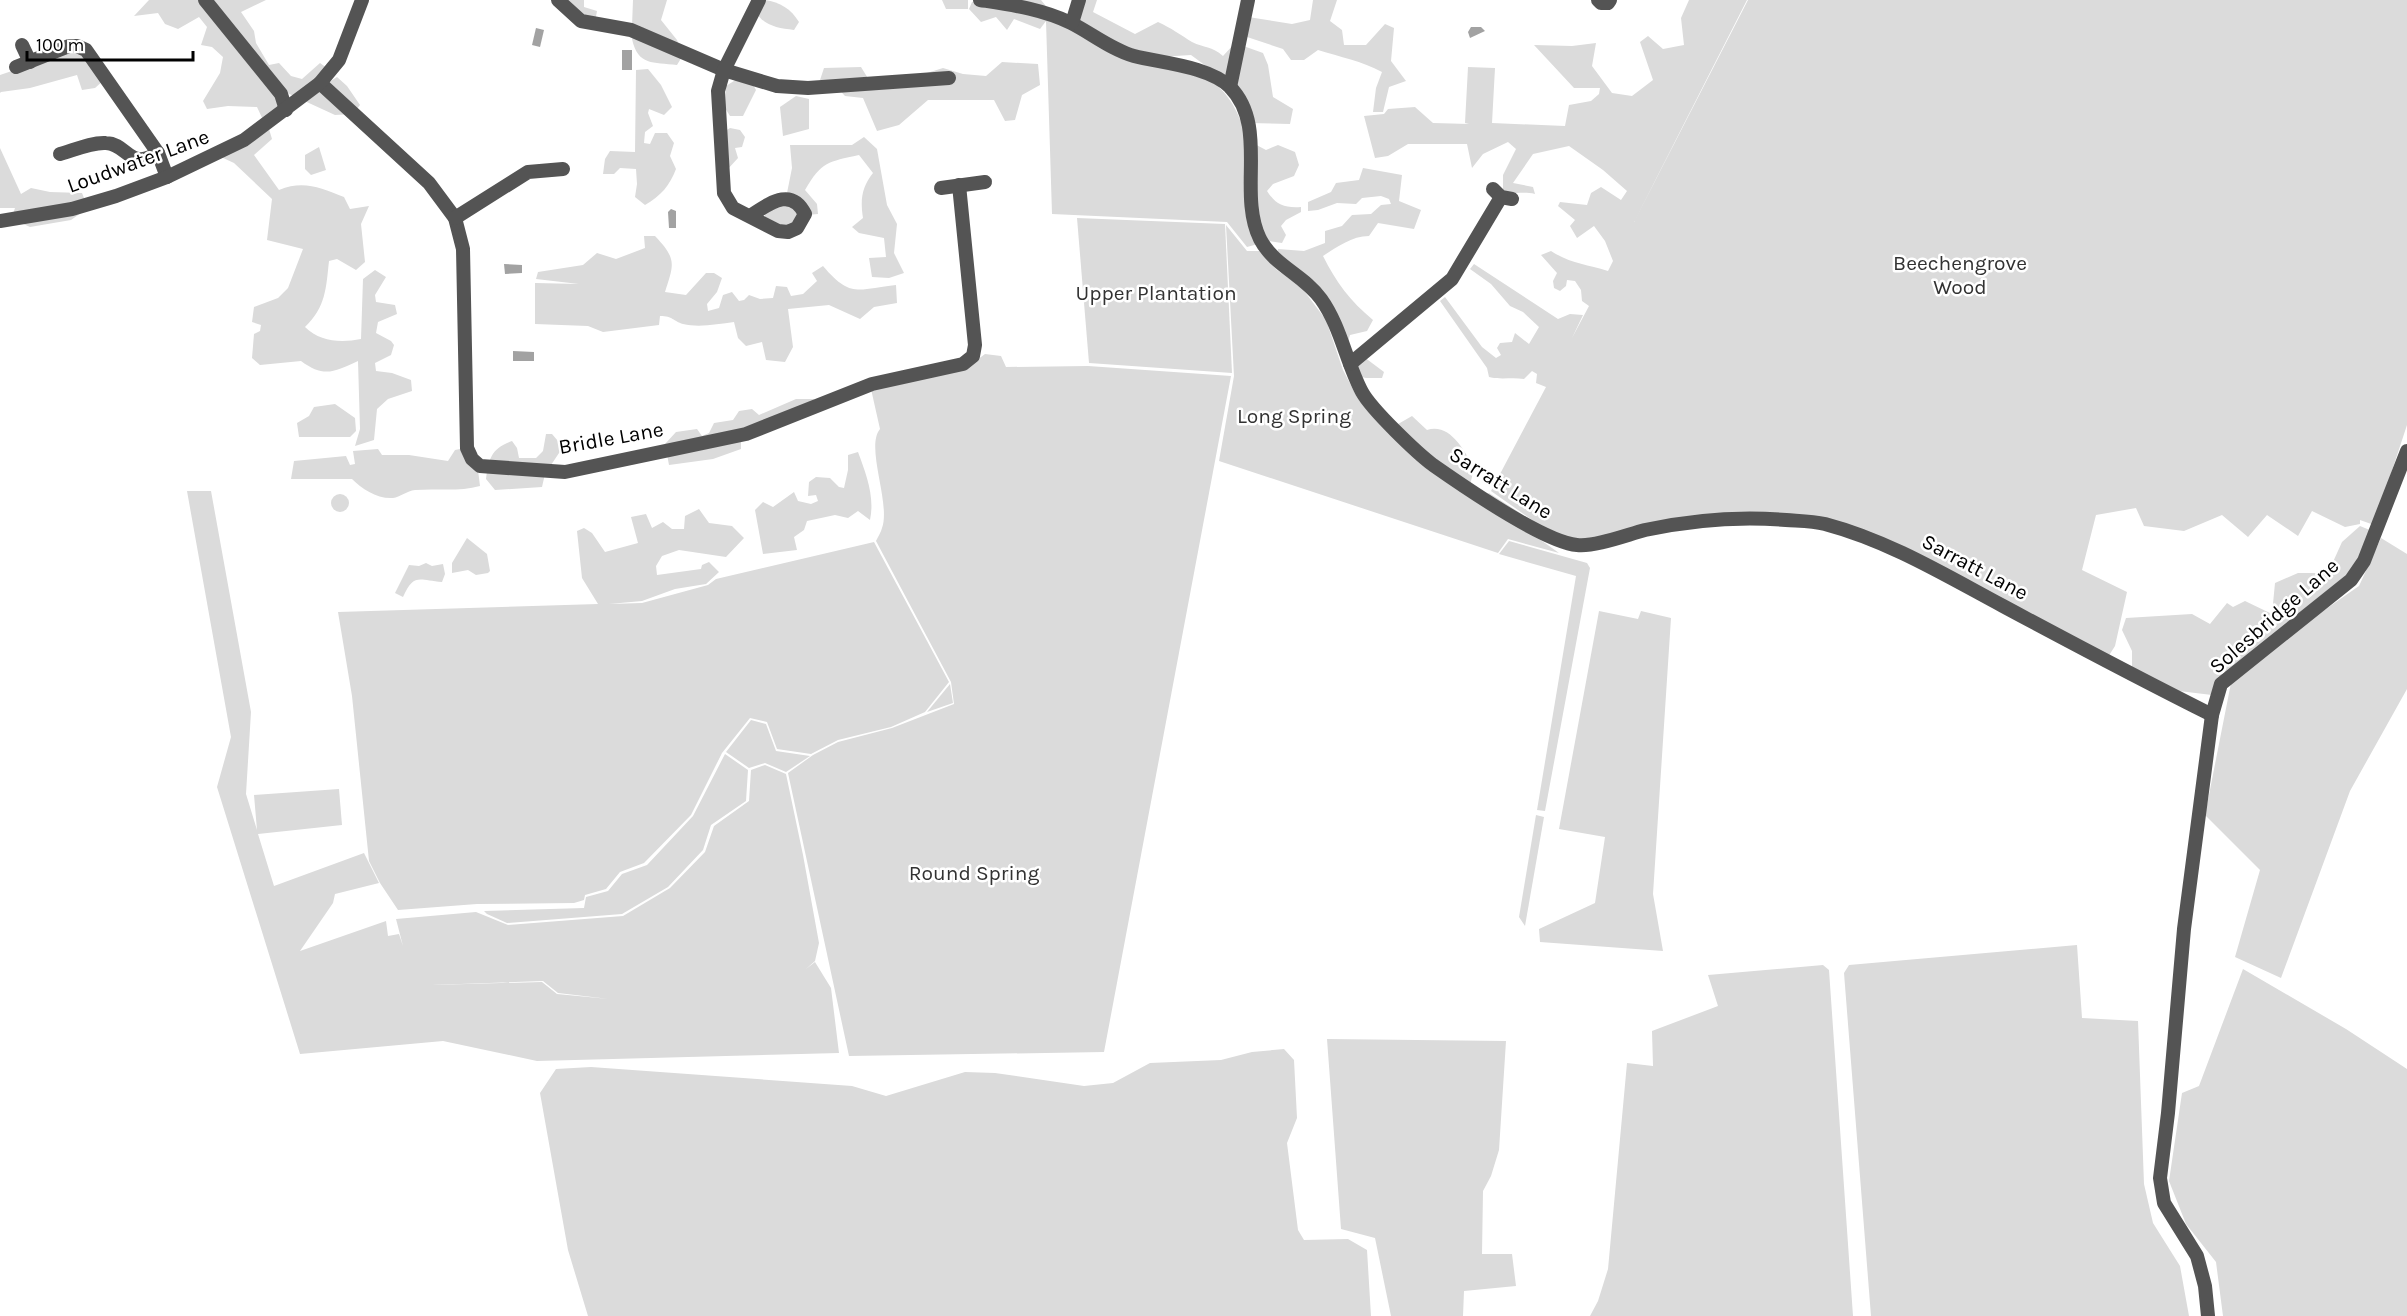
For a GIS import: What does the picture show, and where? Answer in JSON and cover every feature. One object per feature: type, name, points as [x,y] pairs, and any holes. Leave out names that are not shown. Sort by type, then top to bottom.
[{"type":"street","points":[[206,0],[281,94],[286,110],[320,83],[339,60],[362,0]]},
{"type":"street","points":[[558,0],[581,21],[631,30],[724,70],[777,86],[808,88],[950,78]]},
{"type":"street","points":[[750,216],[733,208],[724,194],[718,91],[724,70],[759,0]]},
{"type":"street","points":[[980,0],[1024,6],[1047,12],[1130,55],[1176,63],[1216,78],[1230,87],[1248,0]]},
{"type":"street","points":[[1072,23],[1079,0]]},
{"type":"street","points":[[1598,0],[1608,3],[1610,0]]},
{"type":"street","points":[[22,45],[30,62]]},
{"type":"street","points":[[16,67],[69,46],[77,46],[86,50],[158,153],[167,177]]},
{"type":"street","name":"Bridle Lane","points":[[320,83],[429,183],[455,218],[463,249],[467,448],[472,459],[480,466],[565,472],[746,434],[872,384],[963,364],[973,356],[975,345],[959,185]]},
{"type":"street","name":"Sarratt Lane","points":[[1230,87],[1243,107],[1251,139],[1252,205],[1260,238],[1280,265],[1320,297],[1336,327],[1364,396],[1430,464],[1557,541],[1580,546],[1645,530],[1724,518],[1820,523],[1859,534],[1903,552],[2212,715]]},
{"type":"street","name":"Loudwater Lane","points":[[0,221],[72,209],[167,177],[244,140],[286,110]]},
{"type":"street","points":[[60,154],[102,142],[112,143],[135,158],[144,159],[158,153]]},
{"type":"street","points":[[455,218],[528,172],[563,169]]},
{"type":"street","points":[[942,188],[985,182]]},
{"type":"street","points":[[1350,364],[1452,279],[1502,195]]},
{"type":"street","name":"Solesbridge Lane","points":[[2208,1316],[2205,1286],[2197,1256],[2164,1203],[2160,1178],[2184,929],[2212,715],[2221,684],[2351,580],[2364,561],[2407,451]]},
{"type":"green space","points":[[149,0],[266,0],[241,12],[254,31],[256,43],[269,65],[279,63],[291,76],[302,79],[320,63],[327,68],[320,88],[337,77],[347,86],[360,105],[353,114],[335,115],[285,92],[279,111],[264,122],[257,107],[228,106],[207,109],[203,101],[220,73],[223,57],[212,47],[201,45],[207,27],[199,17],[178,29],[165,24],[158,13],[134,16]]},
{"type":"green space","points":[[562,0],[584,0],[584,7],[597,11],[595,22]]},
{"type":"green space","points":[[633,0],[667,0],[661,20],[677,40],[683,55],[677,65],[654,63],[638,54],[632,39],[639,30],[632,26]]},
{"type":"green space","points":[[765,0],[776,2],[792,13],[799,22],[794,30],[762,20],[755,11]]},
{"type":"green space","points":[[942,0],[968,0],[968,9],[946,9]]},
{"type":"green space","points":[[978,0],[1041,0],[1050,11],[1047,17],[1213,82],[1235,108],[1247,140],[1266,150],[1278,145],[1295,152],[1299,165],[1294,176],[1273,184],[1267,191],[1281,205],[1301,207],[1301,212],[1286,220],[1281,226],[1286,235],[1282,243],[1269,241],[1247,247],[1227,222],[1052,214],[1046,21],[1040,29],[1014,19],[1007,30],[996,17],[981,22],[969,9],[972,2]]},
{"type":"green space","points":[[1084,0],[1097,0],[1093,12],[1135,34],[1158,22],[1192,42],[1212,49],[1223,56],[1235,43],[1263,53],[1268,65],[1273,97],[1293,109],[1290,124],[1249,123],[1225,80],[1191,55],[1159,57],[1132,50],[1079,24]]},
{"type":"green space","points":[[1313,0],[1337,0],[1330,21],[1342,30],[1344,45],[1366,45],[1385,24],[1394,28],[1391,61],[1406,81],[1389,87],[1383,112],[1373,112],[1376,88],[1382,72],[1359,62],[1318,50],[1304,60],[1291,60],[1283,49],[1238,34],[1242,16],[1292,24],[1310,20]]},
{"type":"green space","name":"Beechengrove Wood","points":[[1689,0],[1747,0],[1634,222],[1748,0],[2407,0],[2407,425],[2374,525],[2360,520],[2360,524],[2345,527],[2312,511],[2298,536],[2267,515],[2248,537],[2222,515],[2184,531],[2144,526],[2136,508],[2096,515],[2082,570],[2127,592],[2115,646],[2108,657],[1918,563],[1818,520],[1672,527],[1580,542],[1538,538],[1559,553],[1508,539],[1498,553],[1219,461],[1234,376],[1226,225],[1247,251],[1260,251],[1277,270],[1297,284],[1276,267],[1278,249],[1304,251],[1325,243],[1325,231],[1342,226],[1352,215],[1371,214],[1381,205],[1391,204],[1389,199],[1381,196],[1362,198],[1356,204],[1337,203],[1308,211],[1308,202],[1331,192],[1336,183],[1359,180],[1363,168],[1402,175],[1399,201],[1421,210],[1414,229],[1378,223],[1369,236],[1351,240],[1323,256],[1344,291],[1373,320],[1367,331],[1350,335],[1346,348],[1351,358],[1364,357],[1384,372],[1382,378],[1366,378],[1348,374],[1327,318],[1305,292],[1326,320],[1343,370],[1358,399],[1386,431],[1412,416],[1427,430],[1443,430],[1461,446],[1474,468],[1468,494],[1478,500],[1489,493],[1542,527],[1491,491],[1546,387],[1536,383],[1537,374],[1532,371],[1524,379],[1489,377],[1487,368],[1440,301],[1445,297],[1482,347],[1496,358],[1501,355],[1497,348],[1500,343],[1512,342],[1515,333],[1529,344],[1539,327],[1523,312],[1510,306],[1491,284],[1470,269],[1474,264],[1558,319],[1570,314],[1583,315],[1572,338],[1589,306],[1582,301],[1581,290],[1575,281],[1567,280],[1566,286],[1560,291],[1554,288],[1553,281],[1557,273],[1541,255],[1551,251],[1572,261],[1608,271],[1613,261],[1605,241],[1594,226],[1577,238],[1570,226],[1575,220],[1558,206],[1560,202],[1587,205],[1591,193],[1601,187],[1621,200],[1627,191],[1603,170],[1569,146],[1533,154],[1513,183],[1533,187],[1535,194],[1503,191],[1503,175],[1516,149],[1508,142],[1483,154],[1472,168],[1467,144],[1408,144],[1388,156],[1375,158],[1364,116],[1384,114],[1388,109],[1415,107],[1433,123],[1469,124],[1465,123],[1468,67],[1495,68],[1492,123],[1565,126],[1569,105],[1591,101],[1599,94],[1600,88],[1574,88],[1534,45],[1572,46],[1596,43],[1592,66],[1612,93],[1632,96],[1653,80],[1640,42],[1648,36],[1663,49],[1684,45],[1681,18]]},
{"type":"green space","points":[[74,50],[87,56],[104,80],[95,88],[82,90],[77,75],[30,88],[0,93],[0,75]]},
{"type":"green space","points":[[1002,62],[1038,64],[1040,85],[1022,95],[1015,120],[1005,121],[994,100],[928,100],[899,125],[877,131],[863,98],[845,96],[833,83],[819,83],[824,68],[861,67],[869,80],[914,77],[943,68],[963,74],[986,76]]},
{"type":"green space","points":[[648,69],[661,85],[672,107],[664,115],[649,109],[648,113],[653,126],[645,132],[644,143],[650,144],[655,133],[667,133],[674,143],[670,156],[676,169],[664,190],[645,205],[635,197],[636,169],[620,168],[614,174],[603,174],[605,159],[610,151],[635,152],[636,70]]},
{"type":"green space","points":[[737,79],[752,83],[756,90],[743,116],[730,116],[725,108],[726,86]]},
{"type":"green space","points":[[796,96],[809,99],[809,129],[783,136],[780,107]]},
{"type":"green space","points":[[730,128],[740,130],[745,137],[742,147],[735,148],[738,158],[727,170],[722,133]]},
{"type":"green space","points":[[269,129],[272,139],[254,155],[279,190],[304,185],[312,186],[344,197],[350,209],[369,206],[361,224],[365,262],[356,270],[337,259],[329,261],[324,297],[312,320],[305,327],[317,336],[331,340],[361,339],[363,279],[375,270],[386,277],[375,295],[376,302],[395,305],[397,314],[378,322],[376,333],[394,345],[391,355],[375,363],[376,371],[392,373],[411,380],[412,391],[388,399],[377,409],[374,440],[355,446],[360,429],[358,361],[329,372],[316,370],[301,361],[260,365],[252,358],[254,334],[260,331],[261,325],[252,322],[254,307],[278,298],[288,288],[303,249],[267,240],[272,199],[234,163],[221,157]]},
{"type":"green space","points":[[864,137],[877,149],[887,205],[897,224],[894,253],[904,273],[889,278],[872,277],[869,258],[886,257],[884,238],[859,233],[852,227],[863,218],[863,194],[866,183],[873,173],[859,155],[827,164],[811,180],[805,190],[817,204],[818,214],[807,215],[787,193],[792,168],[790,145],[852,145]]},
{"type":"green space","points":[[319,147],[326,170],[311,175],[305,169],[305,155]]},
{"type":"green space","points":[[0,148],[21,194],[31,188],[50,192],[82,193],[88,208],[71,220],[30,227],[17,221],[13,214],[15,208],[0,208]]},
{"type":"green space","points":[[784,203],[797,209],[797,222],[784,227],[765,218],[765,214]]},
{"type":"green space","name":"Upper Plantation","points":[[1077,218],[1225,224],[1232,373],[1089,363]]},
{"type":"green space","points":[[644,236],[655,236],[670,256],[672,268],[665,292],[686,295],[706,273],[714,273],[722,278],[717,292],[707,304],[708,311],[719,308],[723,295],[732,292],[739,301],[749,295],[760,299],[773,298],[776,286],[787,287],[791,296],[803,294],[817,281],[812,273],[823,266],[848,288],[864,289],[896,285],[897,303],[874,307],[860,319],[829,305],[788,309],[793,347],[785,362],[766,360],[762,342],[746,346],[738,338],[734,322],[695,326],[660,316],[659,325],[603,332],[588,326],[535,324],[535,283],[579,284],[536,279],[538,272],[583,265],[597,253],[616,259],[645,248]]},
{"type":"green space","name":"Round Spring","points":[[985,354],[1001,356],[1006,367],[1088,366],[1231,376],[1104,1052],[849,1056],[788,773],[813,755],[838,742],[892,728],[954,704],[951,682],[876,541],[882,530],[884,517],[875,449],[876,437],[880,429],[871,389],[977,360]]},
{"type":"green space","points":[[796,399],[814,399],[806,414],[741,431],[741,449],[713,459],[669,465],[665,444],[676,432],[697,429],[702,436],[709,433],[714,423],[733,420],[739,411],[752,409],[759,415]]},
{"type":"green space","points":[[335,404],[355,418],[356,431],[350,437],[299,437],[297,423],[309,416],[314,407]]},
{"type":"green space","points":[[546,434],[552,434],[563,447],[545,474],[542,487],[495,490],[486,479],[488,465],[495,451],[512,441],[517,448],[519,458],[536,458],[543,451]]},
{"type":"green space","points":[[378,449],[382,455],[409,455],[448,461],[455,450],[460,449],[478,470],[480,486],[464,489],[415,490],[387,498],[370,493],[352,479],[291,479],[294,461],[346,456],[350,465],[355,464],[353,451]]},
{"type":"green space","points":[[858,452],[871,494],[870,520],[858,511],[848,518],[835,515],[807,521],[804,530],[794,537],[797,550],[763,554],[755,510],[763,502],[773,507],[794,492],[798,501],[811,504],[818,501],[816,495],[808,496],[809,482],[816,477],[830,478],[839,487],[844,488],[848,470],[848,455]]},
{"type":"green space","points":[[187,491],[211,491],[251,712],[246,794],[257,830],[254,795],[339,789],[342,825],[258,834],[274,886],[364,853],[379,883],[335,894],[333,903],[300,951],[386,921],[388,936],[399,934],[403,946],[396,919],[476,912],[508,925],[623,916],[670,888],[705,852],[714,826],[749,801],[751,770],[765,765],[786,774],[819,943],[815,961],[806,969],[815,962],[831,988],[839,1053],[537,1061],[443,1041],[300,1054],[217,787],[231,737]],"holes":[[[543,981],[558,993],[609,999],[557,994],[542,982],[432,985]]]},
{"type":"green space","points":[[340,494],[346,497],[349,503],[346,509],[340,512],[334,509],[331,503],[334,497]]},
{"type":"green space","points":[[699,509],[709,523],[732,526],[744,538],[726,557],[679,550],[662,556],[656,566],[657,575],[701,569],[702,565],[709,562],[719,572],[706,584],[675,589],[642,601],[609,604],[642,603],[708,585],[716,579],[874,542],[949,682],[925,712],[891,727],[838,740],[811,754],[777,749],[767,722],[750,718],[722,753],[691,815],[644,863],[620,872],[606,889],[585,895],[584,900],[574,903],[477,904],[398,910],[369,861],[352,696],[338,612],[598,604],[582,578],[577,531],[584,528],[592,533],[605,552],[638,543],[631,517],[646,514],[652,528],[663,522],[672,529],[684,529],[685,516]]},
{"type":"green space","points":[[2360,526],[2377,533],[2352,584],[2212,695],[2179,691],[2132,677],[2132,651],[2122,630],[2126,618],[2192,614],[2210,624],[2227,603],[2233,607],[2245,601],[2272,614],[2275,583],[2298,573],[2328,573],[2342,542]]},
{"type":"green space","points":[[467,538],[487,554],[490,571],[488,573],[476,575],[468,570],[452,573],[452,563]]},
{"type":"green space","points":[[2381,538],[2407,554],[2407,689],[2350,791],[2281,978],[2235,957],[2260,870],[2205,815],[2231,683],[2300,627],[2359,586]]},
{"type":"green space","points":[[1509,541],[1587,563],[1590,568],[1545,811],[1537,810],[1576,576],[1499,554]]},
{"type":"green space","points":[[426,563],[432,566],[443,564],[445,574],[442,582],[418,580],[410,584],[403,597],[395,593],[409,565],[419,566]]},
{"type":"green space","points":[[1599,611],[1638,619],[1641,611],[1671,618],[1653,894],[1663,951],[1540,942],[1539,929],[1595,903],[1605,837],[1559,829]]},
{"type":"green space","points":[[950,684],[953,703],[927,712]]},
{"type":"green space","points":[[751,720],[766,724],[776,751],[810,756],[786,772],[765,763],[749,768],[726,752]]},
{"type":"green space","points":[[725,754],[748,770],[746,801],[711,825],[703,850],[668,887],[622,914],[507,923],[484,911],[584,908],[586,897],[608,891],[622,874],[647,865],[693,816]]},
{"type":"green space","points":[[1536,815],[1544,817],[1525,926],[1519,917]]},
{"type":"green space","points":[[2077,945],[2082,1018],[2138,1021],[2144,1184],[2153,1223],[2180,1266],[2189,1316],[1871,1316],[1844,973],[1849,965]]},
{"type":"green space","points":[[1823,965],[1829,970],[1853,1316],[1590,1316],[1598,1301],[1608,1269],[1627,1063],[1653,1066],[1652,1031],[1718,1006],[1708,975]]},
{"type":"green space","points":[[2243,969],[2346,1029],[2407,1069],[2407,1316],[2223,1316],[2216,1262],[2186,1224],[2169,1181],[2182,1093],[2199,1086]]},
{"type":"green space","points":[[1327,1039],[1506,1041],[1499,1150],[1491,1176],[1483,1191],[1482,1254],[1512,1254],[1516,1286],[1464,1291],[1463,1316],[1391,1316],[1375,1238],[1341,1229]]},
{"type":"green space","points":[[1284,1049],[1294,1060],[1297,1118],[1287,1143],[1298,1230],[1304,1240],[1348,1239],[1367,1250],[1371,1316],[588,1316],[568,1250],[540,1093],[556,1069],[591,1067],[852,1086],[886,1096],[965,1072],[995,1073],[1084,1086],[1113,1083],[1150,1063],[1221,1060],[1252,1052]]},
{"type":"shaded area","points":[[1471,27],[1481,27],[1485,31],[1470,38],[1468,32]]},
{"type":"shaded area","points":[[536,28],[544,30],[540,47],[532,45]]},
{"type":"shaded area","points":[[622,50],[632,50],[632,70],[622,70]]},
{"type":"shaded area","points":[[671,209],[676,211],[676,228],[669,228],[668,212]]},
{"type":"shaded area","points":[[504,264],[522,265],[522,273],[505,274]]},
{"type":"shaded area","points":[[513,351],[534,352],[534,361],[513,361]]},
{"type":"park label","name":"Long Spring","points":[[1294,416]]}]
